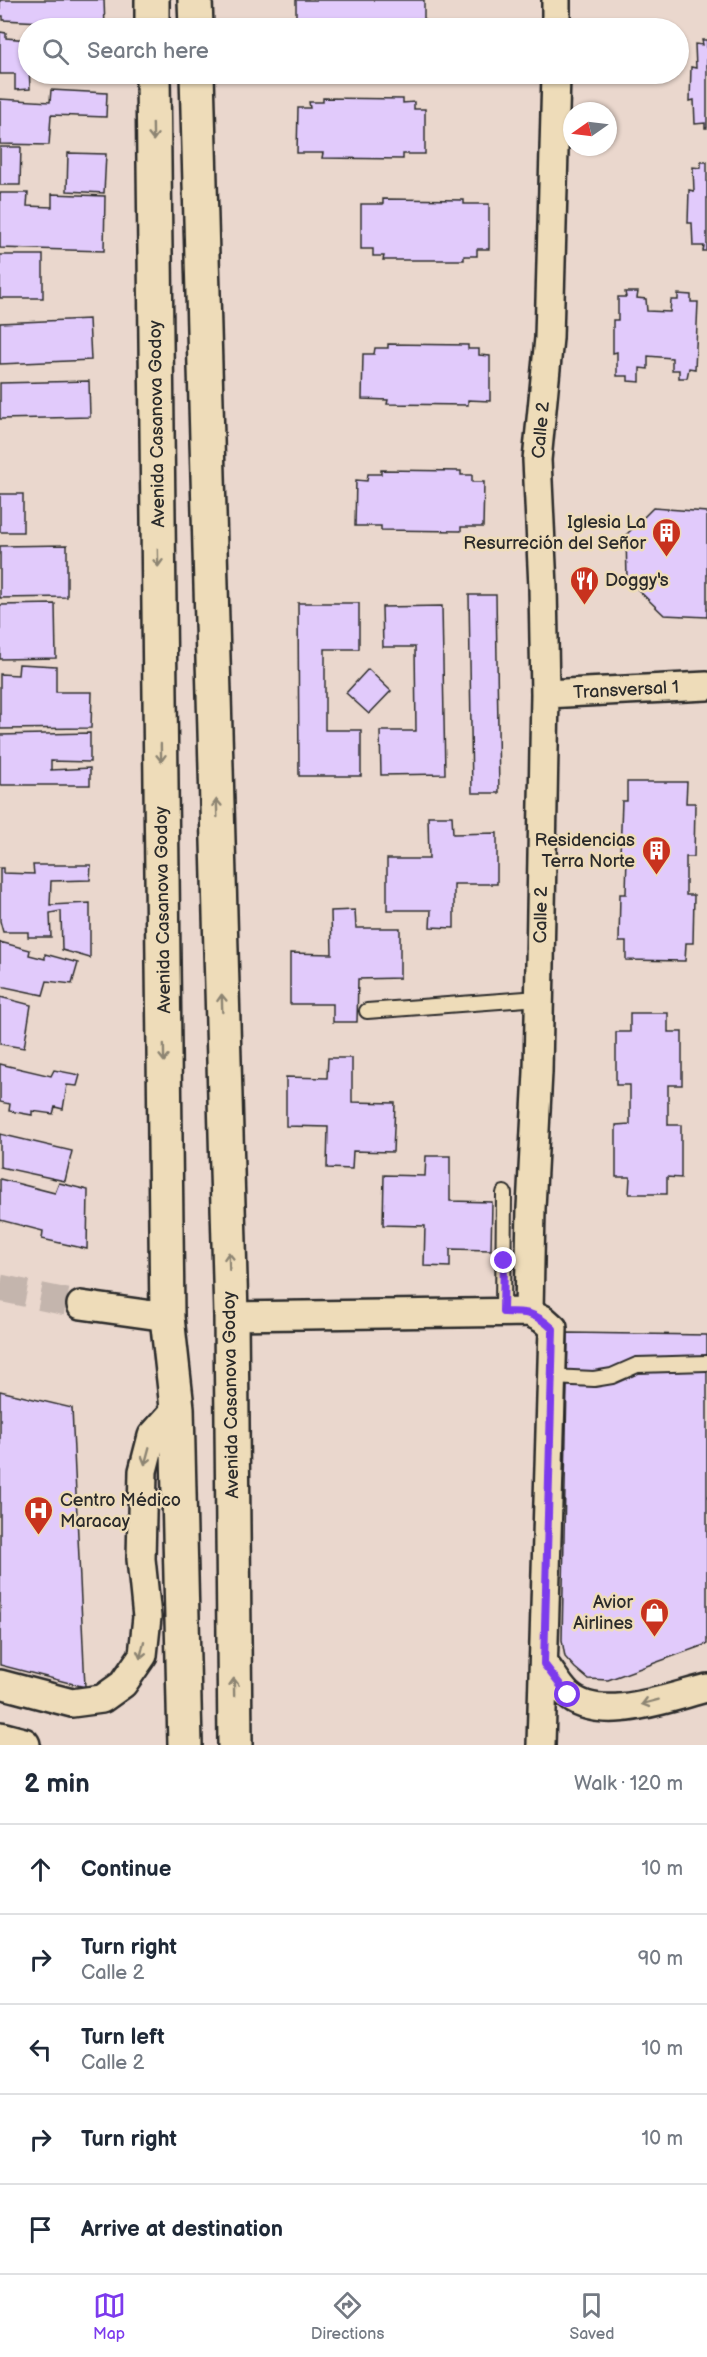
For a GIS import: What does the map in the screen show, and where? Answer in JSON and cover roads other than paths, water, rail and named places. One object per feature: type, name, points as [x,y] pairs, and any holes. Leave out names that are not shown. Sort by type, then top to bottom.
[{"type":"street","points":[[152,0],[152,18]]},
{"type":"street","points":[[195,0],[196,18]]},
{"type":"street","points":[[556,0],[556,18]]},
{"type":"street","name":"Avenida Casanova Godoy","points":[[153,84],[167,1317],[177,1408],[185,1745]]},
{"type":"street","name":"Avenida Casanova Godoy","points":[[197,84],[231,1316],[235,1745]]},
{"type":"street","name":"Calle 2","points":[[516,1312],[531,1208],[538,1072],[545,694],[537,460],[549,338],[556,84]]},
{"type":"street","name":"Transversal 1","points":[[545,694],[707,686]]},
{"type":"street","points":[[81,1305],[167,1317]]},
{"type":"street","points":[[231,1316],[516,1312],[543,1319],[553,1329],[541,1745]]},
{"type":"street","points":[[0,1684],[72,1703],[102,1699],[123,1684],[143,1655],[147,1617],[141,1559],[142,1471],[152,1436],[177,1408]]},
{"type":"street","points":[[544,1664],[568,1695],[595,1708],[631,1707],[707,1688]]},
{"type":"street","points":[[0,1739],[23,1745]]},
{"type":"lane","points":[[367,1011],[539,998]]},
{"type":"lane","points":[[504,1193],[516,1312]]},
{"type":"lane","points":[[552,1377],[594,1379],[612,1376],[636,1365],[707,1363]]},
{"type":"tunnel","points":[[0,1288],[81,1305]]},
{"type":"place","name":"Iglesia La Resurreción del Señor","points":[[667,558]]},
{"type":"place","name":"Doggy's","points":[[584,606]]},
{"type":"place","name":"Residencias Terra Norte","points":[[656,876]]},
{"type":"place","name":"Centro Médico Maracay","points":[[39,1536]]},
{"type":"place","name":"Avior Airlines","points":[[654,1638]]}]
